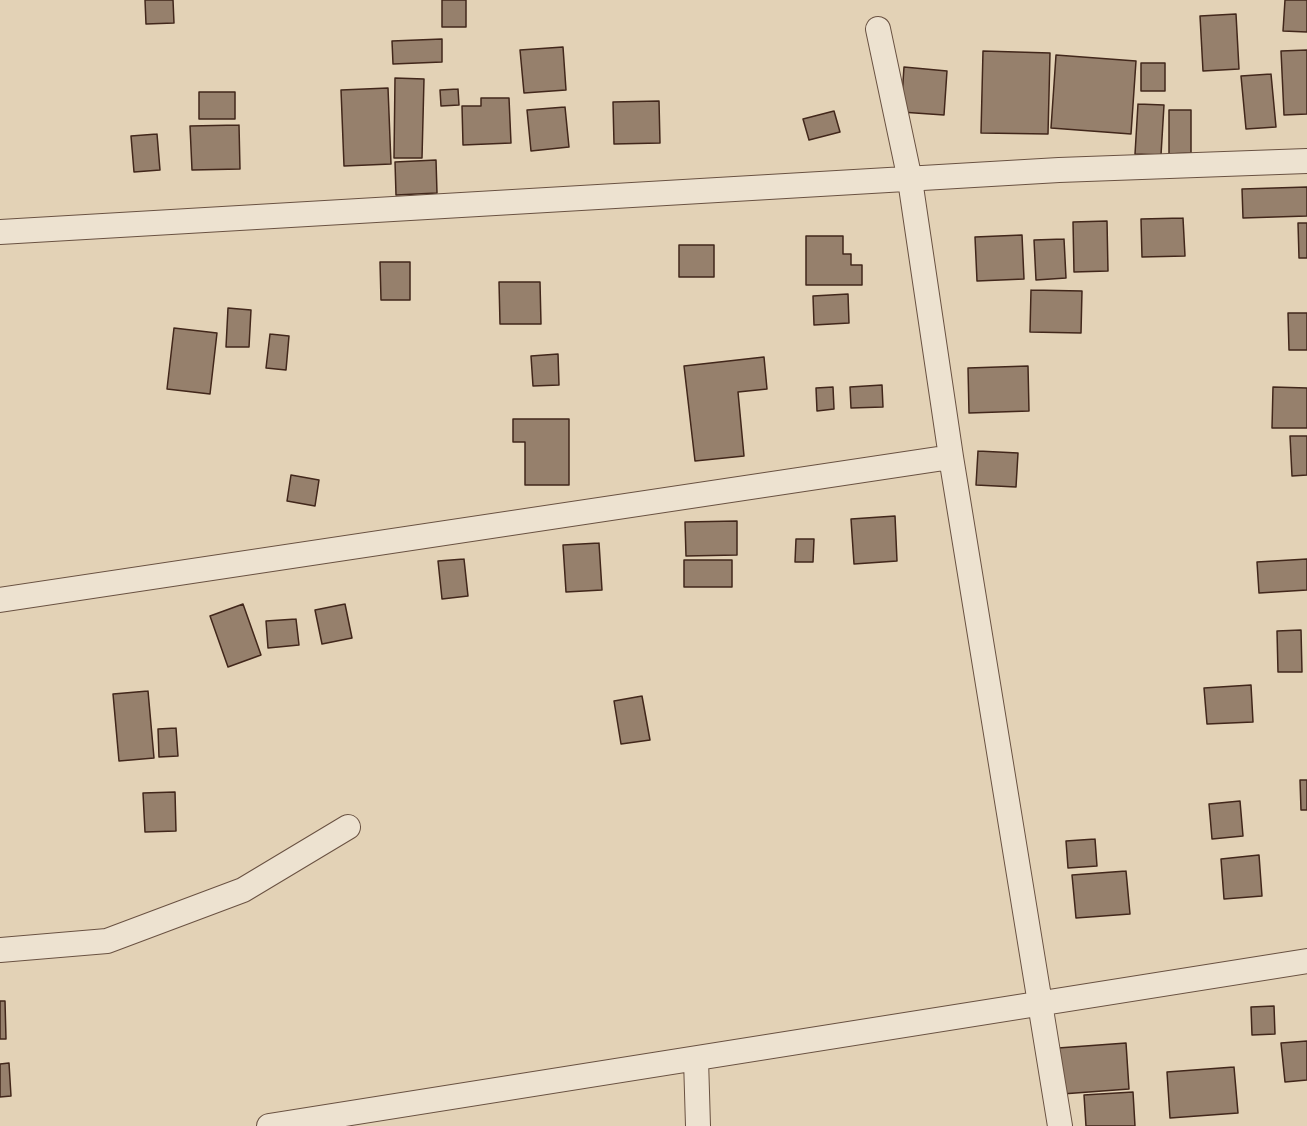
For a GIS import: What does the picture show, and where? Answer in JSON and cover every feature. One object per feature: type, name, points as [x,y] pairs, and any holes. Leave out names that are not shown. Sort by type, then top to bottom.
[{"type":"street","points":[[878,29],[910,180],[951,457],[1060,1126]]},
{"type":"street","points":[[0,232],[1059,170],[1307,161]]},
{"type":"street","points":[[0,600],[951,457]]},
{"type":"street","points":[[0,950],[107,940],[243,890],[348,827]]},
{"type":"street","points":[[269,1126],[1307,961]]},
{"type":"street","points":[[696,1059],[698,1126]]},
{"type":"building","points":[[145,0],[173,0],[174,23],[146,24]]},
{"type":"building","points":[[442,0],[466,0],[466,27],[442,27]]},
{"type":"building","points":[[1285,0],[1307,0],[1307,32],[1283,31]]},
{"type":"building","points":[[1236,14],[1239,69],[1203,71],[1200,16]]},
{"type":"building","points":[[442,39],[442,62],[393,64],[392,41]]},
{"type":"building","points":[[563,47],[566,90],[524,93],[520,50]]},
{"type":"building","points":[[1307,50],[1307,114],[1284,115],[1281,51]]},
{"type":"building","points":[[983,51],[1050,53],[1048,134],[981,133]]},
{"type":"building","points":[[1056,55],[1136,61],[1131,134],[1051,128]]},
{"type":"building","points":[[1141,63],[1165,63],[1165,91],[1141,91]]},
{"type":"building","points":[[904,67],[947,71],[944,115],[901,112]]},
{"type":"building","points":[[1271,74],[1276,127],[1246,129],[1241,76]]},
{"type":"building","points":[[395,78],[424,79],[422,158],[394,158]]},
{"type":"building","points":[[388,88],[391,164],[344,166],[341,90]]},
{"type":"building","points":[[458,89],[459,105],[441,106],[440,90]]},
{"type":"building","points":[[199,92],[235,92],[235,119],[199,119]]},
{"type":"building","points":[[481,98],[509,98],[511,143],[463,145],[462,106],[481,106]]},
{"type":"building","points":[[659,101],[660,143],[614,144],[613,102]]},
{"type":"building","points":[[1138,104],[1164,105],[1161,155],[1135,154]]},
{"type":"building","points":[[565,107],[569,147],[531,151],[527,110]]},
{"type":"building","points":[[1169,110],[1191,110],[1191,153],[1169,154]]},
{"type":"building","points":[[834,111],[840,132],[809,140],[803,119]]},
{"type":"building","points":[[239,125],[240,169],[192,170],[190,126]]},
{"type":"building","points":[[157,134],[160,170],[134,172],[131,136]]},
{"type":"building","points":[[436,160],[437,193],[396,195],[395,162]]},
{"type":"building","points":[[1307,187],[1307,216],[1243,218],[1242,189]]},
{"type":"building","points":[[1183,218],[1185,256],[1142,257],[1141,219]]},
{"type":"building","points":[[1107,221],[1108,271],[1074,272],[1073,222]]},
{"type":"building","points":[[1298,223],[1307,223],[1307,258],[1299,258]]},
{"type":"building","points":[[1022,235],[1024,279],[977,281],[975,237]]},
{"type":"building","points":[[806,236],[843,236],[843,254],[851,254],[851,265],[862,265],[862,285],[806,285]]},
{"type":"building","points":[[1064,239],[1066,278],[1036,280],[1034,240]]},
{"type":"building","points":[[679,245],[714,245],[714,277],[679,277]]},
{"type":"building","points":[[380,262],[410,262],[410,300],[381,300]]},
{"type":"building","points":[[499,282],[540,282],[541,324],[500,324]]},
{"type":"building","points":[[1031,290],[1082,291],[1081,333],[1030,332]]},
{"type":"building","points":[[848,294],[849,323],[814,325],[813,296]]},
{"type":"building","points":[[228,308],[251,310],[249,347],[226,347]]},
{"type":"building","points":[[1288,313],[1307,313],[1307,350],[1289,350]]},
{"type":"building","points":[[174,328],[217,333],[210,394],[167,389]]},
{"type":"building","points":[[270,334],[289,336],[286,370],[266,368]]},
{"type":"building","points":[[558,354],[559,385],[533,386],[531,356]]},
{"type":"building","points":[[764,357],[767,389],[738,392],[744,456],[695,461],[684,366]]},
{"type":"building","points":[[1028,366],[1029,411],[969,413],[968,368]]},
{"type":"building","points":[[882,385],[883,407],[851,408],[850,387]]},
{"type":"building","points":[[833,387],[834,409],[817,411],[816,388]]},
{"type":"building","points":[[1273,387],[1307,388],[1307,428],[1272,428]]},
{"type":"building","points":[[513,419],[569,419],[569,485],[525,485],[525,442],[513,442]]},
{"type":"building","points":[[1290,436],[1307,436],[1307,475],[1292,476]]},
{"type":"building","points":[[978,451],[1018,453],[1016,487],[976,485]]},
{"type":"building","points":[[291,475],[319,480],[315,506],[287,501]]},
{"type":"building","points":[[895,516],[897,561],[854,564],[851,519]]},
{"type":"building","points":[[737,521],[737,555],[686,556],[685,522]]},
{"type":"building","points":[[796,539],[814,539],[813,562],[795,562]]},
{"type":"building","points":[[599,543],[602,590],[566,592],[563,545]]},
{"type":"building","points":[[464,559],[468,596],[442,599],[438,561]]},
{"type":"building","points":[[1307,559],[1307,590],[1259,593],[1257,562]]},
{"type":"building","points":[[684,560],[732,560],[732,587],[684,587]]},
{"type":"building","points":[[243,604],[261,655],[228,667],[210,616]]},
{"type":"building","points":[[345,604],[352,638],[322,644],[315,610]]},
{"type":"building","points":[[296,619],[299,645],[268,648],[266,621]]},
{"type":"building","points":[[1301,630],[1302,672],[1278,672],[1277,631]]},
{"type":"building","points":[[1251,685],[1253,722],[1207,724],[1204,688]]},
{"type":"building","points":[[148,691],[154,758],[119,761],[113,694]]},
{"type":"building","points":[[642,696],[650,740],[621,744],[614,701]]},
{"type":"building","points":[[176,728],[178,756],[159,757],[158,729]]},
{"type":"building","points":[[1300,780],[1307,780],[1307,810],[1301,810]]},
{"type":"building","points":[[175,792],[176,831],[145,832],[143,793]]},
{"type":"building","points":[[1240,801],[1243,836],[1212,839],[1209,804]]},
{"type":"building","points":[[1095,839],[1097,866],[1068,868],[1066,841]]},
{"type":"building","points":[[1259,855],[1262,896],[1224,899],[1221,859]]},
{"type":"building","points":[[1126,871],[1130,914],[1076,918],[1072,875]]},
{"type":"building","points":[[0,1001],[5,1001],[6,1039],[0,1039]]},
{"type":"building","points":[[1274,1006],[1275,1034],[1252,1035],[1251,1007]]},
{"type":"building","points":[[1307,1041],[1307,1080],[1285,1082],[1281,1043]]},
{"type":"building","points":[[1126,1043],[1129,1089],[1062,1094],[1058,1048]]},
{"type":"building","points":[[9,1063],[11,1096],[0,1097],[0,1064]]},
{"type":"building","points":[[1234,1067],[1238,1113],[1170,1118],[1167,1072]]},
{"type":"building","points":[[1133,1092],[1135,1126],[1086,1126],[1084,1095]]}]
